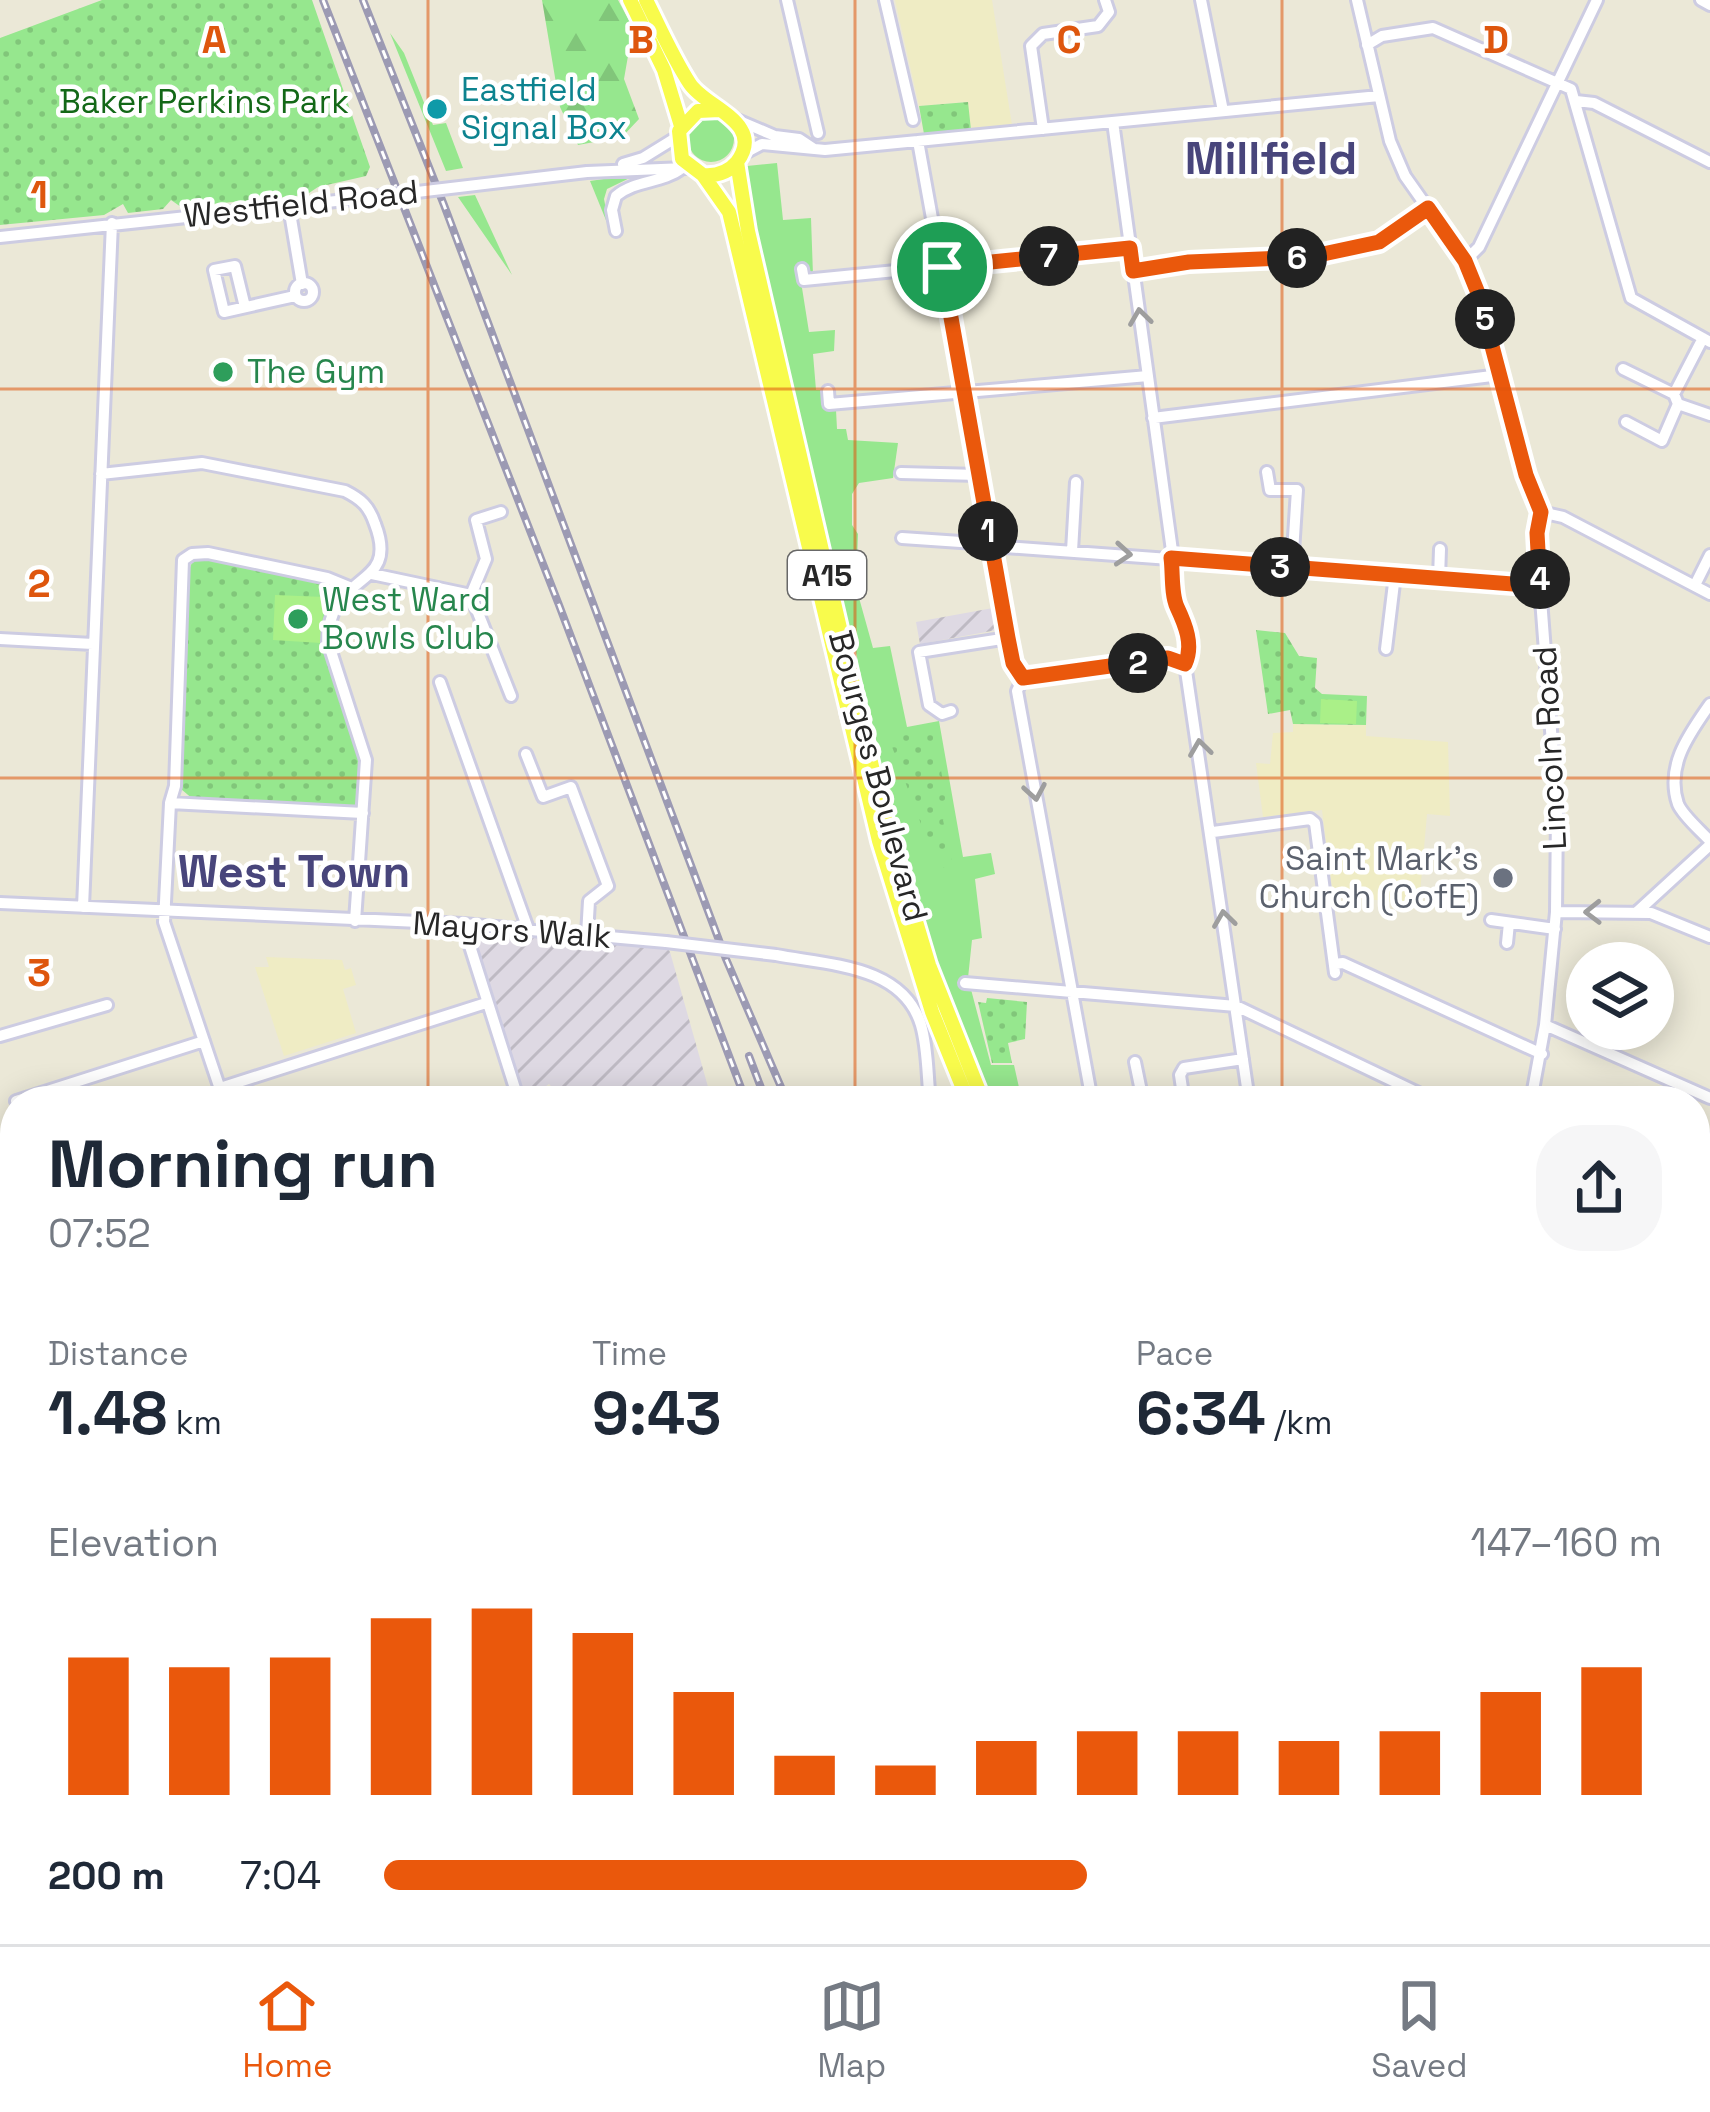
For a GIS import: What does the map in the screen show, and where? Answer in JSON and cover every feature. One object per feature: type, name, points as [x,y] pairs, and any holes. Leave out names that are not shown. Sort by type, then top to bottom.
[{"type":"main road","name":"A15","points":[[630,0],[664,70],[679,131],[677,148],[691,170]]},
{"type":"main road","points":[[646,0],[693,88],[735,119]]},
{"type":"main road","points":[[679,131],[698,111],[721,110]]},
{"type":"main road","name":"A15","points":[[735,119],[743,136],[739,158]]},
{"type":"main road","points":[[691,170],[722,173],[739,158]]},
{"type":"main road","name":"Bourges Boulevard","points":[[739,158],[753,254],[880,801],[929,965],[977,1086]]},
{"type":"main road","name":"Bourges Boulevard","points":[[691,170],[729,212],[879,841],[932,1012],[962,1086]]},
{"type":"street","points":[[788,0],[818,133]]},
{"type":"street","points":[[885,0],[913,120]]},
{"type":"street","points":[[1043,128],[1030,46],[1043,34],[1098,26],[1109,12],[1105,0]]},
{"type":"street","points":[[1201,0],[1223,111]]},
{"type":"street","name":"Lincoln Road","points":[[1357,0],[1390,141],[1406,176],[1465,261],[1478,293],[1526,475],[1541,512],[1537,533],[1557,808],[1556,912],[1535,1086]]},
{"type":"street","points":[[1701,0],[1710,4]]},
{"type":"street","points":[[1465,261],[1479,247],[1595,1]]},
{"type":"street","points":[[1367,45],[1382,36],[1433,28],[1571,89],[1631,298],[1707,340],[1676,399],[1662,441],[1626,422]]},
{"type":"street","points":[[739,158],[762,144],[817,150],[1379,96]]},
{"type":"street","points":[[1576,101],[1594,103],[1710,162]]},
{"type":"street","points":[[735,119],[775,136],[799,139],[817,150]]},
{"type":"street","points":[[1112,122],[1248,1086]]},
{"type":"street","name":"Westfield Road","points":[[602,170],[643,158],[679,131]]},
{"type":"street","points":[[918,141],[1008,638],[1013,663],[1023,678]]},
{"type":"street","name":"Westfield Road","points":[[0,237],[602,170],[691,170]]},
{"type":"street","points":[[616,231],[612,210],[616,196],[635,184],[691,170]]},
{"type":"street","points":[[245,308],[295,296],[302,284],[289,207]]},
{"type":"street","points":[[1133,271],[1189,262],[1332,253],[1379,242],[1428,208]]},
{"type":"street","points":[[83,907],[112,223]]},
{"type":"street","points":[[800,276],[1130,248]]},
{"type":"street","points":[[1623,370],[1710,415]]},
{"type":"street","points":[[1153,418],[1500,375]]},
{"type":"street","points":[[825,400],[1148,376]]},
{"type":"street","points":[[101,474],[202,463],[345,491],[371,512],[383,544],[382,558],[372,574],[349,587],[328,622],[328,642],[366,760],[355,921]]},
{"type":"street","points":[[1267,472],[1270,490],[1297,490],[1292,568]]},
{"type":"street","points":[[901,473],[979,475]]},
{"type":"street","points":[[1072,551],[1076,482]]},
{"type":"street","points":[[501,512],[476,520],[486,559],[471,595],[511,696]]},
{"type":"street","points":[[1541,512],[1563,517],[1710,594]]},
{"type":"street","points":[[902,538],[1540,586]]},
{"type":"street","points":[[1439,578],[1440,549]]},
{"type":"street","points":[[219,1086],[167,933],[165,910],[170,803],[175,786],[183,560],[208,553],[349,587]]},
{"type":"street","points":[[1695,585],[1710,555]]},
{"type":"street","points":[[372,574],[471,595]]},
{"type":"street","points":[[1386,649],[1395,575]]},
{"type":"street","points":[[951,711],[942,714],[929,705],[917,647],[1008,638]]},
{"type":"street","points":[[0,639],[93,644]]},
{"type":"street","points":[[1023,678],[1168,658],[1185,664]]},
{"type":"street","points":[[1023,678],[1017,691],[1089,1086]]},
{"type":"street","points":[[440,682],[528,928]]},
{"type":"street","points":[[1638,911],[1710,843],[1678,805],[1677,767],[1681,747],[1710,704]]},
{"type":"street","points":[[526,754],[543,797],[572,787],[608,886],[589,901],[587,934]]},
{"type":"street","points":[[170,803],[363,813]]},
{"type":"street","points":[[1213,832],[1310,819],[1315,823],[1334,969],[1343,963],[1542,1054]]},
{"type":"street","points":[[1696,860],[1710,865]]},
{"type":"street","name":"Mayors Walk","points":[[0,903],[528,928],[776,956],[873,974],[898,988],[912,1006],[923,1033],[928,1086]]},
{"type":"street","points":[[1556,912],[1638,911],[1710,937]]},
{"type":"street","points":[[1491,920],[1555,929]]},
{"type":"street","points":[[1507,943],[1509,923]]},
{"type":"street","points":[[463,924],[514,1086]]},
{"type":"street","points":[[973,987],[1236,1006],[1404,1086]]},
{"type":"street","points":[[248,1086],[486,1003]]},
{"type":"street","points":[[0,1036],[107,1005]]},
{"type":"street","points":[[1545,1025],[1683,1086]]},
{"type":"street","points":[[65,1086],[204,1041]]},
{"type":"street","points":[[1182,1086],[1184,1068],[1244,1059]]},
{"type":"street","points":[[1135,1062],[1140,1086]]},
{"type":"shaded area","points":[[895,0],[992,0],[1012,125],[971,130],[967,102],[919,106]]},
{"type":"shaded area","points":[[993,608],[997,630],[920,644],[916,622]]},
{"type":"shaded area","points":[[1293,724],[1366,725],[1366,736],[1448,742],[1450,816],[1427,814],[1419,905],[1333,895],[1322,810],[1263,817],[1256,763],[1270,764],[1273,733],[1293,732]]},
{"type":"shaded area","points":[[468,922],[659,936],[670,952],[708,1086],[519,1086]]},
{"type":"shaded area","points":[[266,957],[342,960],[345,970],[351,968],[356,985],[343,989],[356,1033],[284,1056],[255,967],[269,967]]},
{"type":"green space","name":"Baker Perkins Park","points":[[102,0],[312,0],[370,167],[366,176],[318,187],[306,195],[181,207],[171,200],[163,209],[128,213],[123,204],[104,215],[0,225],[0,38]]},
{"type":"green space","points":[[542,0],[618,0],[642,45],[628,56],[624,79],[639,119],[622,137],[578,145],[560,107]]},
{"type":"green space","points":[[390,33],[404,53],[433,125],[446,123],[463,168],[446,171]]},
{"type":"green space","points":[[968,102],[971,130],[924,134],[919,106]]},
{"type":"green space","points":[[711,116],[727,123],[734,139],[727,155],[711,162],[695,155],[688,139],[695,123]]},
{"type":"green space","points":[[777,163],[783,220],[811,218],[813,275],[805,267],[799,269],[809,332],[835,330],[834,351],[813,354],[816,390],[823,390],[826,410],[836,410],[837,429],[846,429],[848,440],[898,443],[893,478],[859,483],[852,494],[852,525],[858,534],[856,587],[873,648],[890,646],[907,727],[939,721],[963,857],[991,853],[995,874],[975,879],[982,938],[972,940],[968,978],[991,1065],[1014,1065],[1019,1086],[982,1086],[938,974],[880,776],[755,235],[747,166]]},
{"type":"green space","points":[[638,174],[607,189],[604,199],[610,230],[590,181]]},
{"type":"green space","points":[[475,195],[512,275],[458,197]]},
{"type":"green space","points":[[205,558],[321,581],[327,588],[324,645],[361,760],[357,808],[194,800],[181,789],[189,570],[193,560]]},
{"type":"green space","name":"West Ward Bowls Club","points":[[275,595],[324,597],[321,643],[273,640]]},
{"type":"green space","points":[[1256,630],[1285,633],[1299,656],[1317,658],[1315,688],[1322,694],[1367,696],[1366,725],[1293,724],[1290,710],[1268,714]]},
{"type":"green space","points":[[1321,699],[1357,701],[1356,724],[1320,723]]},
{"type":"green space","points":[[934,729],[948,811],[943,820],[954,872],[936,864],[888,736]]},
{"type":"green space","points":[[987,998],[1027,1002],[1025,1039],[1008,1043],[1012,1063],[992,1063],[978,1002],[986,1003]]},
{"type":"railway","points":[[323,0],[740,1086]]},
{"type":"railway","points":[[363,0],[726,959],[781,1086]]},
{"type":"railway","points":[[749,1056],[760,1086]]},
{"type":"place","name":"Eastfield Signal Box","points":[[437,109]]},
{"type":"place","name":"The Gym","points":[[223,372]]},
{"type":"place","name":"West Ward Bowls Club","points":[[298,619]]},
{"type":"place","name":"Saint Mark's Church (CofE)","points":[[1503,878]]},
{"type":"district","name":"Millfield","points":[[1271,158]]},
{"type":"district","name":"West Town","points":[[294,871]]},
{"type":"route","points":[[1428,208],[1465,261],[1478,293],[1526,475],[1541,512],[1537,533],[1540,586],[1171,558],[1190,655],[1185,664],[1168,658],[1023,678],[1013,663],[1008,638],[942,267],[1130,248],[1133,271],[1189,262],[1309,257],[1379,242],[1428,208]]}]
